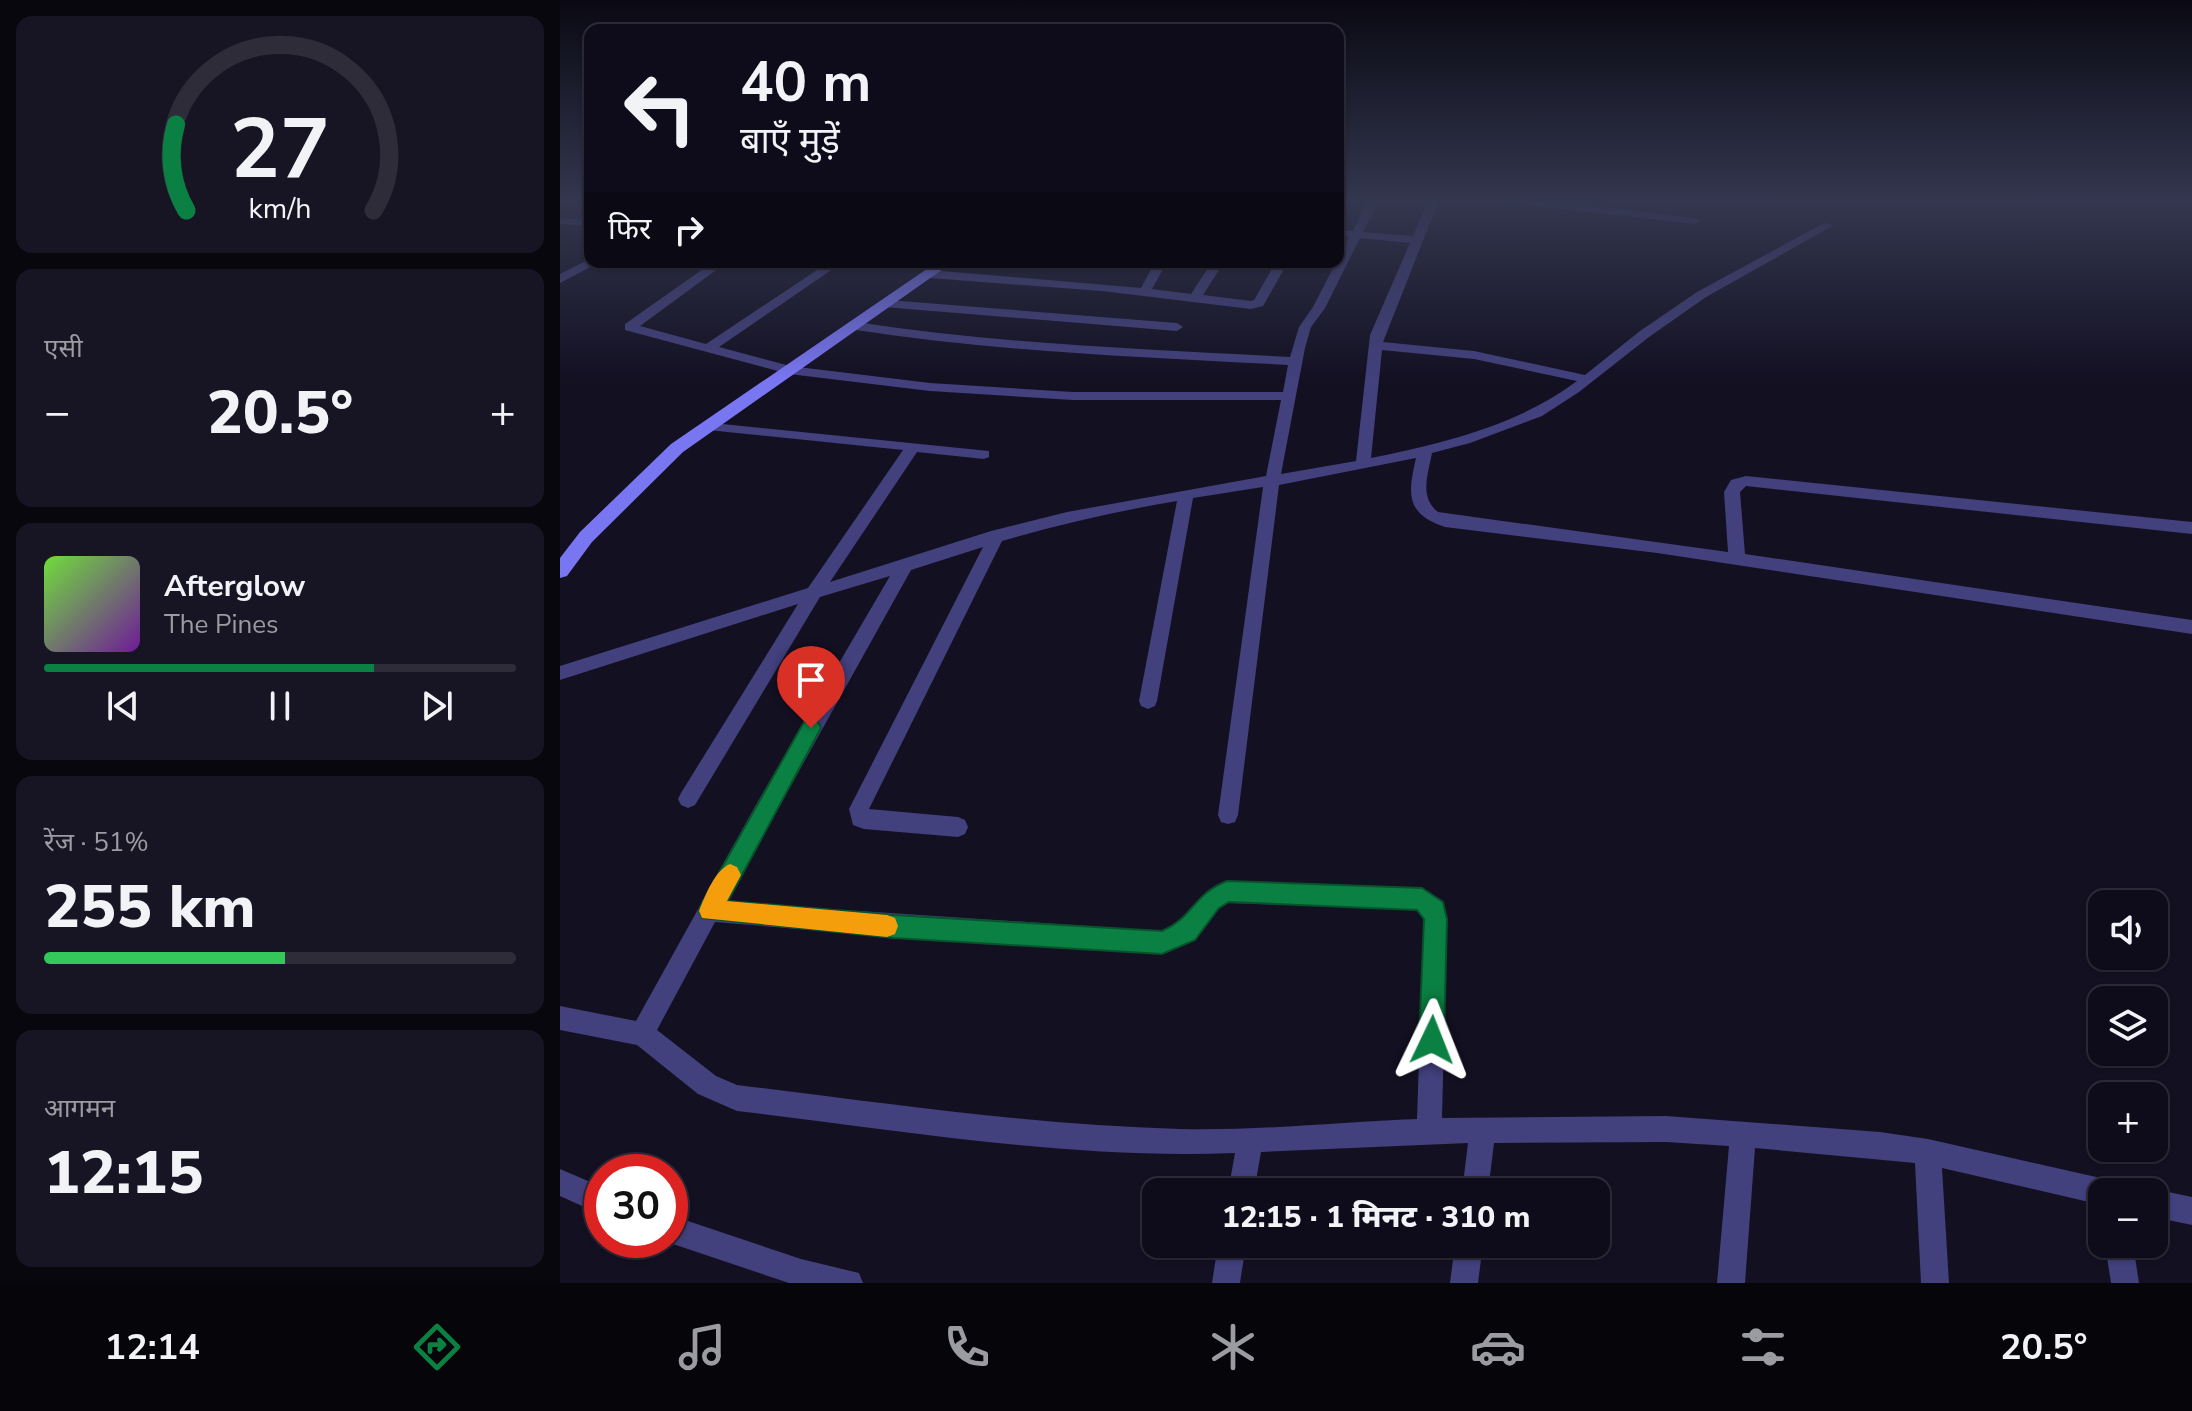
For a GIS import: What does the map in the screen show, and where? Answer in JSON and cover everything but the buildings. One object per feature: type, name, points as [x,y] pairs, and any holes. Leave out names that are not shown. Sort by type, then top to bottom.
[{"type":"street","points":[[1363,465],[1375,345],[1408,260]]},
{"type":"street","points":[[560,673],[997,535],[1098,510],[1425,453],[1521,421],[1559,399],[1675,313],[1760,260]]},
{"type":"street","points":[[560,279],[584,267]]},
{"type":"street","points":[[713,268],[630,327],[789,370],[930,387],[1073,396],[1290,396]]},
{"type":"street","points":[[707,349],[828,268]]},
{"type":"street","points":[[560,571],[586,537],[677,448],[938,268]]},
{"type":"street","points":[[1145,291],[1158,268]]},
{"type":"street","points":[[1195,298],[1214,268]]},
{"type":"street","points":[[930,274],[1145,291],[1257,304],[1278,268]]},
{"type":"street","points":[[1228,815],[1265,519],[1296,361],[1305,327],[1319,308],[1340,268]]},
{"type":"street","points":[[888,304],[1177,327]]},
{"type":"street","points":[[856,326],[948,339],[1296,361]]},
{"type":"street","points":[[1375,345],[1474,355],[1586,379]]},
{"type":"street","points":[[708,425],[984,454]]},
{"type":"street","points":[[688,799],[815,591],[913,446]]},
{"type":"street","points":[[1425,453],[1418,494],[1420,506],[1434,518],[2192,627]]},
{"type":"street","points":[[1737,560],[1732,492],[1736,484],[1746,481],[2192,528]]},
{"type":"street","points":[[1148,701],[1186,494]]},
{"type":"street","points":[[958,827],[864,820],[860,818],[859,809],[997,535]]},
{"type":"street","points":[[642,1034],[764,810],[905,565]]},
{"type":"street","points":[[710,911],[1162,942],[1187,932],[1211,900],[1227,892],[1422,899],[1435,909],[1436,919],[1429,1131]]},
{"type":"street","points":[[560,1018],[642,1034],[707,1085],[721,1093],[751,1100],[1078,1136],[1182,1142],[1429,1131],[1666,1129],[1743,1134],[1928,1152],[2088,1188]]},
{"type":"street","points":[[1477,1178],[1483,1131]]},
{"type":"street","points":[[1731,1283],[1743,1134]]},
{"type":"street","points":[[1243,1178],[1250,1141]]},
{"type":"street","points":[[1928,1152],[1935,1283]]},
{"type":"street","points":[[560,1182],[584,1193]]},
{"type":"street","points":[[2168,1206],[2192,1211]]},
{"type":"street","points":[[688,1235],[801,1273],[849,1283]]},
{"type":"street","points":[[1226,1283],[1230,1258]]},
{"type":"street","points":[[1464,1283],[1467,1258]]},
{"type":"street","points":[[2121,1258],[2125,1283]]},
{"type":"slow traffic","points":[[730,875],[710,911],[887,926]]},
{"type":"route","points":[[811,728],[710,911],[1162,942],[1187,932],[1211,900],[1227,892],[1422,899],[1435,909],[1436,919],[1432,1040]]}]
